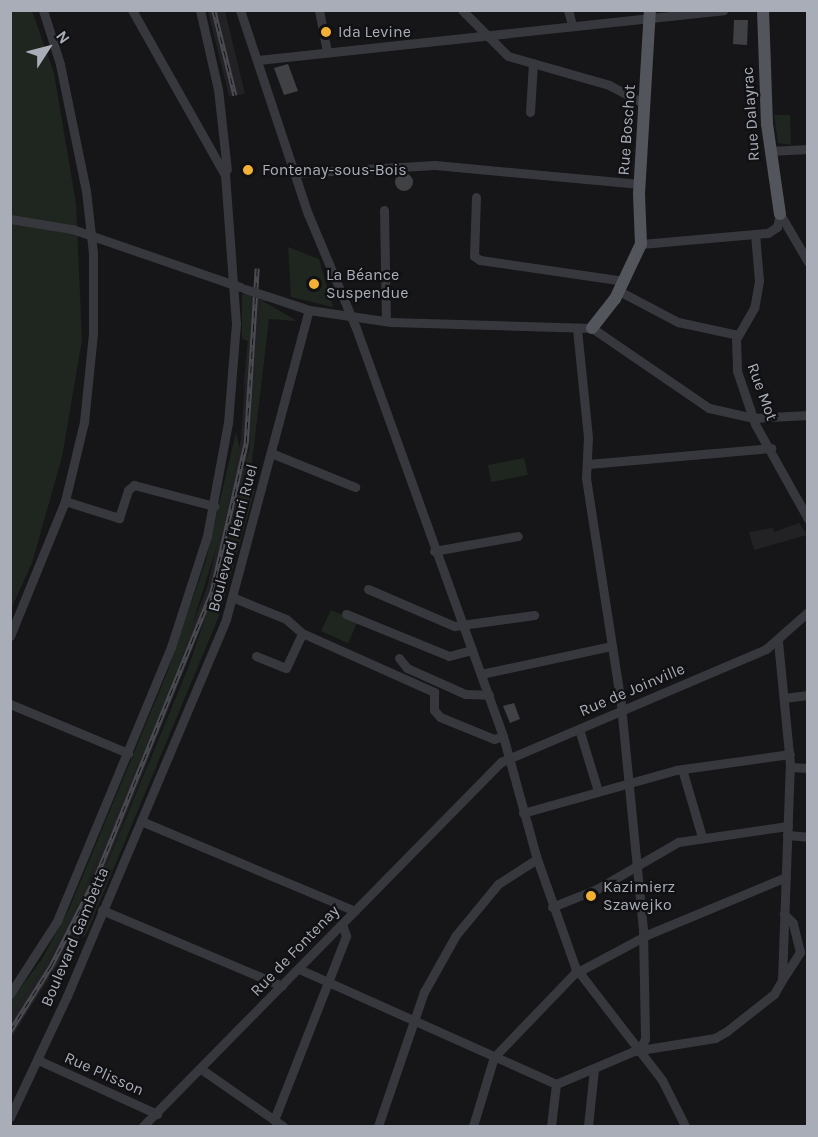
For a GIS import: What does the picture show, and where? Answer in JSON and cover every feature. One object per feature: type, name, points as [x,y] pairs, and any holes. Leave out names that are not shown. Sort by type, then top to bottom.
[{"type":"main road","name":"Rue Dalayrac","points":[[763,10],[770,151],[780,214]]},
{"type":"main road","name":"Rue Boschot","points":[[640,244],[640,184],[650,14]]},
{"type":"main road","points":[[592,328],[622,286],[640,244]]},
{"type":"street","points":[[10,636],[65,501],[88,390],[94,312],[91,236],[77,139],[43,10]]},
{"type":"street","points":[[132,10],[214,149],[225,175]]},
{"type":"street","points":[[10,994],[57,921],[128,753],[185,609],[214,506],[232,388],[240,287],[225,175],[225,146],[218,88],[200,10]]},
{"type":"street","points":[[240,10],[306,203],[351,318],[434,551],[489,695],[552,907],[577,972],[662,1080],[683,1125]]},
{"type":"street","points":[[319,10],[327,52]]},
{"type":"street","points":[[462,10],[508,56],[609,85],[644,104]]},
{"type":"street","points":[[568,10],[572,25]]},
{"type":"street","points":[[258,60],[487,36],[650,14],[723,10]]},
{"type":"street","points":[[530,112],[533,63]]},
{"type":"street","points":[[214,149],[225,146]]},
{"type":"street","points":[[770,151],[807,149]]},
{"type":"street","points":[[296,172],[435,165],[640,184]]},
{"type":"street","points":[[476,197],[474,256],[480,260],[622,286],[681,323],[738,335],[756,302],[754,234]]},
{"type":"street","points":[[384,210],[386,320]]},
{"type":"street","points":[[640,244],[754,234],[776,228],[780,214]]},
{"type":"street","points":[[780,214],[807,262]]},
{"type":"street","points":[[10,219],[56,225],[309,310],[351,318],[592,328],[709,408],[753,418],[807,417]]},
{"type":"street","name":"Boulevard Henri Ruel","points":[[164,766],[232,597],[309,310]]},
{"type":"street","points":[[577,329],[588,464],[586,478],[621,710],[644,937],[645,1039],[639,1050]]},
{"type":"street","name":"Rue Mot","points":[[738,335],[734,356],[753,418],[807,519]]},
{"type":"street","points":[[588,464],[771,448]]},
{"type":"street","points":[[271,453],[355,487]]},
{"type":"street","points":[[65,501],[119,518],[128,490],[134,485],[214,506]]},
{"type":"street","points":[[434,551],[518,536]]},
{"type":"street","points":[[368,589],[464,627],[534,615]]},
{"type":"street","points":[[232,597],[286,619],[302,633],[434,692],[434,710],[440,717],[494,739],[503,736]]},
{"type":"street","name":"Rue de Joinville","points":[[469,795],[509,757],[778,642],[807,612]]},
{"type":"street","points":[[346,614],[449,656],[472,651]]},
{"type":"street","points":[[256,656],[286,668],[302,633]]},
{"type":"street","points":[[778,642],[790,754],[782,980]]},
{"type":"street","points":[[481,674],[612,645]]},
{"type":"street","points":[[399,658],[407,668],[465,694],[489,695]]},
{"type":"street","points":[[784,698],[807,694]]},
{"type":"street","points":[[10,704],[128,753]]},
{"type":"street","points":[[579,729],[598,791]]},
{"type":"street","points":[[524,813],[628,782],[682,769],[790,754]]},
{"type":"street","name":"Boulevard Gambetta","points":[[10,1117],[38,1060],[164,766]]},
{"type":"street","points":[[790,767],[807,768]]},
{"type":"street","points":[[682,769],[702,837]]},
{"type":"street","name":"Rue de Fontenay","points":[[143,1126],[469,795]]},
{"type":"street","points":[[141,822],[355,911]]},
{"type":"street","points":[[552,907],[636,867],[678,842],[702,837],[787,831],[807,837]]},
{"type":"street","points":[[378,1126],[413,1020],[456,935],[480,901],[537,859]]},
{"type":"street","points":[[473,1126],[494,1057],[577,972],[644,937],[786,877]]},
{"type":"street","points":[[102,910],[282,986]]},
{"type":"street","points":[[299,969],[327,984],[556,1084],[639,1050],[715,1038],[774,994],[800,952],[792,922],[784,914]]},
{"type":"street","points":[[274,1120],[346,936],[342,924]]},
{"type":"street","name":"Rue Plisson","points":[[38,1060],[157,1114]]},
{"type":"street","points":[[201,1069],[283,1126]]},
{"type":"street","points":[[588,1126],[594,1069]]},
{"type":"street","points":[[551,1126],[556,1084]]},
{"type":"shaded area","points":[[10,11],[32,11],[54,73],[76,204],[82,340],[62,457],[32,563],[11,609]]},
{"type":"shaded area","points":[[208,11],[225,11],[245,94],[229,96]]},
{"type":"shaded area","points":[[774,115],[790,115],[791,145],[778,143]]},
{"type":"shaded area","points":[[288,247],[319,259],[333,307],[291,297]]},
{"type":"shaded area","points":[[242,294],[251,296],[250,355],[243,391],[248,341],[242,339]]},
{"type":"shaded area","points":[[251,296],[261,300],[253,419],[241,495],[215,593],[99,883],[61,959],[11,1038],[11,1014],[42,971],[89,880],[207,588],[241,439]]},
{"type":"shaded area","points":[[261,300],[297,321],[269,319],[249,488],[255,490],[219,616],[85,937],[80,936],[68,962],[61,959],[99,883],[188,668],[222,568],[249,450]]},
{"type":"shaded area","points":[[236,432],[239,447],[222,530],[178,670],[77,907],[42,971],[11,1014],[11,1001],[42,959],[69,909],[167,673],[206,560]]},
{"type":"shaded area","points":[[524,458],[528,475],[491,482],[488,465]]},
{"type":"shaded area","points":[[799,523],[807,535],[754,550],[749,532],[773,528],[774,532]]},
{"type":"shaded area","points":[[331,610],[358,621],[348,643],[321,631]]},
{"type":"building","points":[[734,20],[748,20],[747,45],[733,44]]},
{"type":"building","points":[[288,64],[298,91],[284,95],[274,68]]},
{"type":"building","points":[[400,173],[408,173],[413,178],[411,189],[400,191],[395,186],[395,178]]},
{"type":"building","points":[[514,703],[520,719],[510,723],[503,706]]},
{"type":"railway","points":[[214,10],[235,95]]},
{"type":"railway","points":[[10,1031],[51,966],[96,877],[212,591],[246,443],[257,268]]},
{"type":"place","name":"Ida Levine","points":[[326,32]]},
{"type":"place","name":"Fontenay-sous-Bois","points":[[248,170]]},
{"type":"place","name":"La Béance Suspendue","points":[[314,284]]},
{"type":"place","name":"Kazimierz Szawejko","points":[[591,896]]}]
